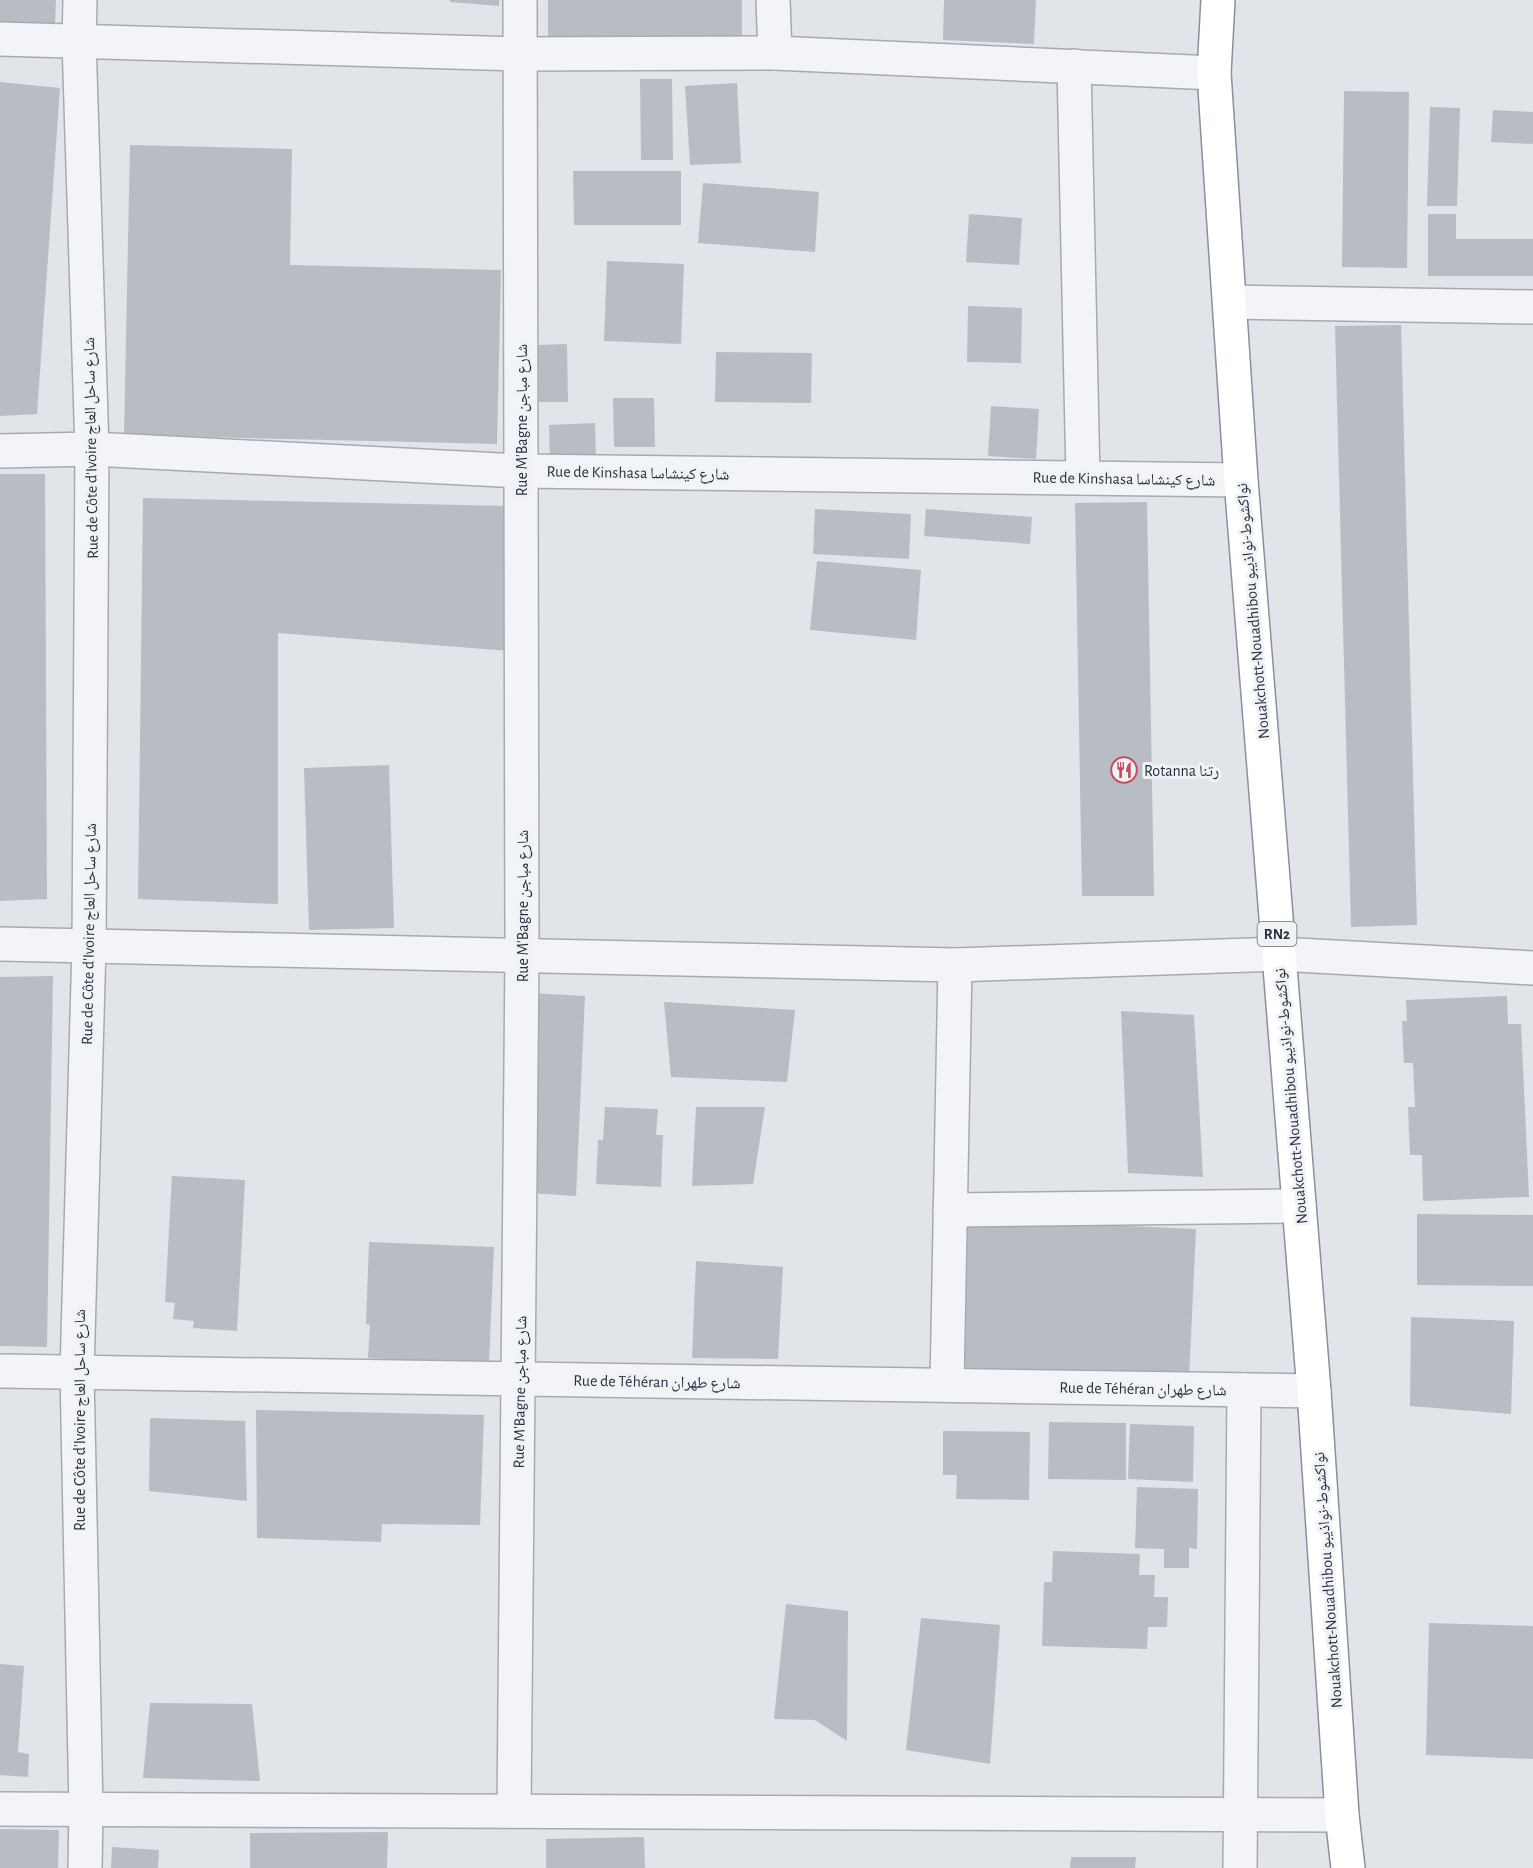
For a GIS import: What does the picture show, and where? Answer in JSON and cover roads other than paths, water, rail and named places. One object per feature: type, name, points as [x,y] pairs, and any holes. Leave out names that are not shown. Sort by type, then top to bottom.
[{"type":"highway","name":"Nouakchott-Nouadhibou نواكشوط-نواذيبو","points":[[1218,0],[1214,73],[1241,480],[1314,1391],[1342,1815],[1348,1868]]},
{"type":"street","name":"Rue de Côte d'Ivoire شارع ساحل العاج","points":[[80,0],[79,41],[92,449],[89,946],[77,1372],[86,1810],[85,1868]]},
{"type":"street","name":"Rue M'Bagne شارع مباجن","points":[[514,1811],[522,956],[520,0]]},
{"type":"street","points":[[773,0],[775,53]]},
{"type":"street","points":[[0,39],[519,54],[775,53],[1214,73]]},
{"type":"street","points":[[1074,66],[1083,478]]},
{"type":"street","points":[[1230,302],[1533,308]]},
{"type":"street","name":"Rue de Kinshasa شارع كينشاسا","points":[[0,451],[92,449],[521,471],[1241,480]]},
{"type":"street","points":[[0,944],[955,965],[1279,954],[1533,968]]},
{"type":"street","points":[[947,1385],[955,965]]},
{"type":"street","points":[[950,1210],[1299,1206]]},
{"type":"street","name":"Rue de Téhéran شارع طهران","points":[[0,1371],[1314,1391]]},
{"type":"street","points":[[1240,1868],[1244,1390]]},
{"type":"street","points":[[0,1809],[1342,1815]]},
{"type":"place","name":"Rotanna رتنا","points":[[1124,770]]}]
